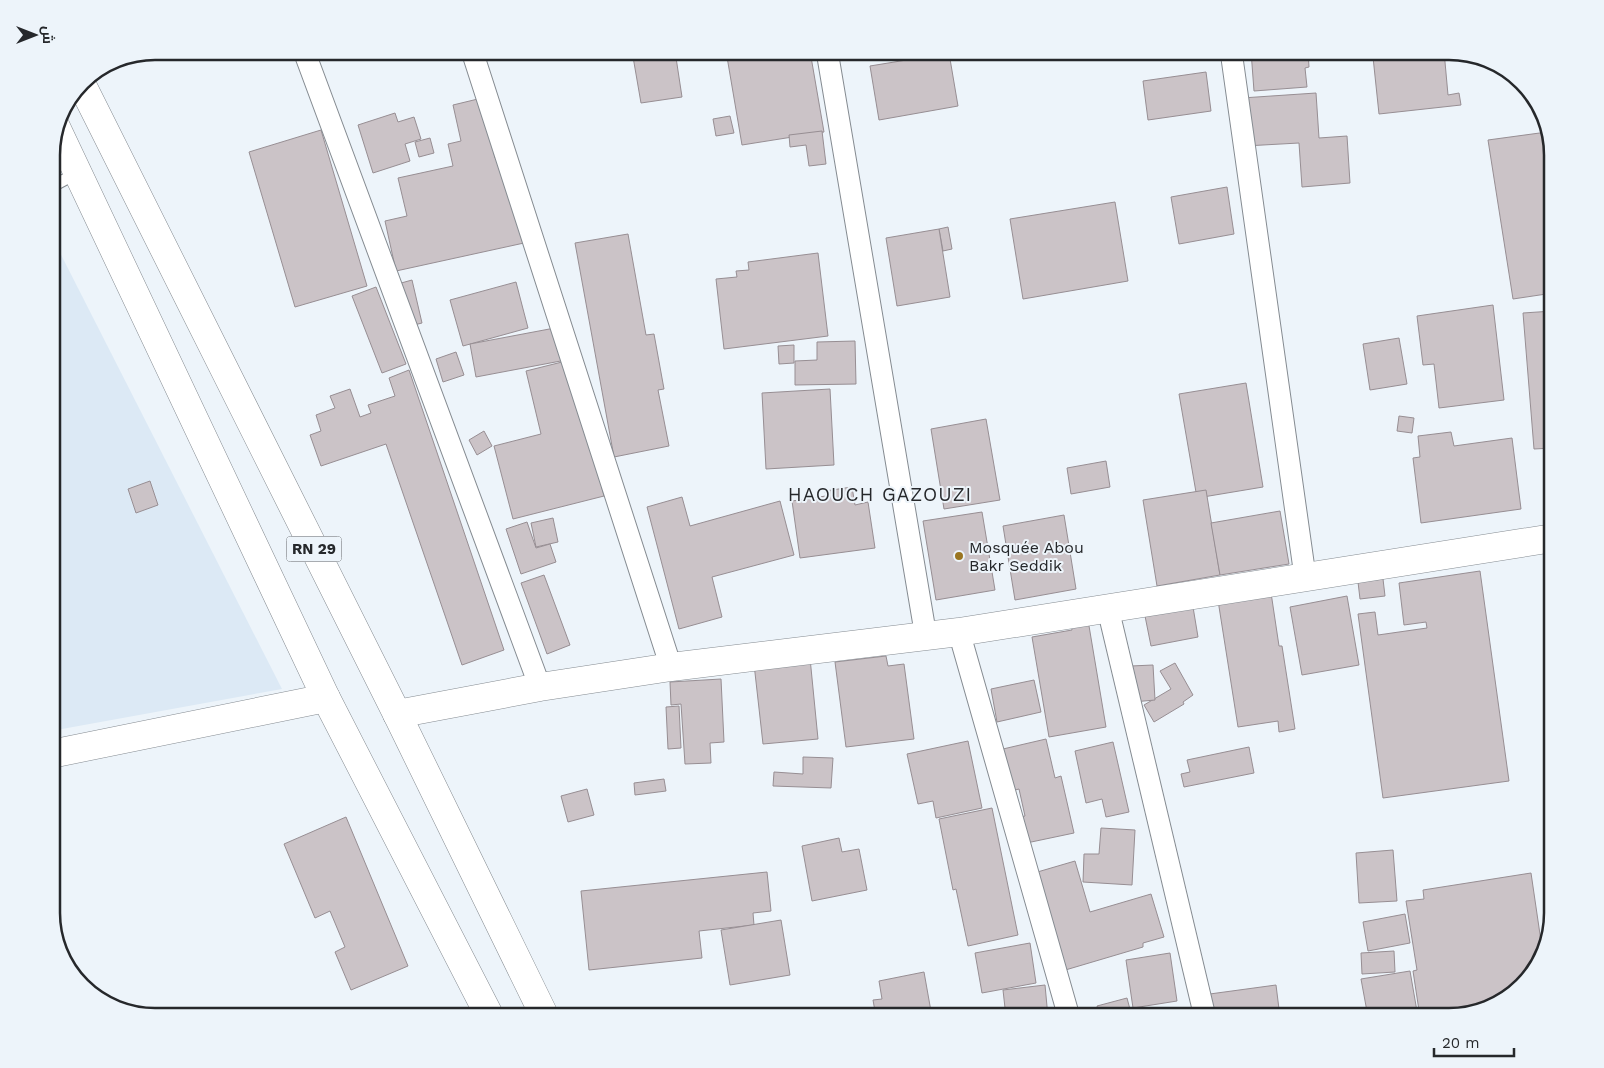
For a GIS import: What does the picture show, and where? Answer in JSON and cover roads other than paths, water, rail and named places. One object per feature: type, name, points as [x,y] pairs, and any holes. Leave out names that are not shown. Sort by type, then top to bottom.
[{"type":"main road","name":"RN 29","points":[[85,91],[397,714],[541,1008]]},
{"type":"main road","points":[[62,138],[326,698],[485,1008]]},
{"type":"main road","points":[[397,714],[540,686],[671,667],[926,637],[1544,539]]},
{"type":"main road","points":[[60,752],[326,698]]},
{"type":"street","points":[[307,60],[540,686]]},
{"type":"street","points":[[475,60],[671,667]]},
{"type":"street","points":[[829,60],[926,637]]},
{"type":"street","points":[[1232,60],[1305,576]]},
{"type":"street","points":[[1108,609],[1203,1008]]},
{"type":"street","points":[[958,632],[1066,1008]]},
{"type":"lane","points":[[60,183],[79,172]]},
{"type":"place","name":"Mosquée Abou Bakr Seddik","points":[[959,556]]},
{"type":"district","name":"HAOUCH GAZOUZI","points":[[880,494]]}]
